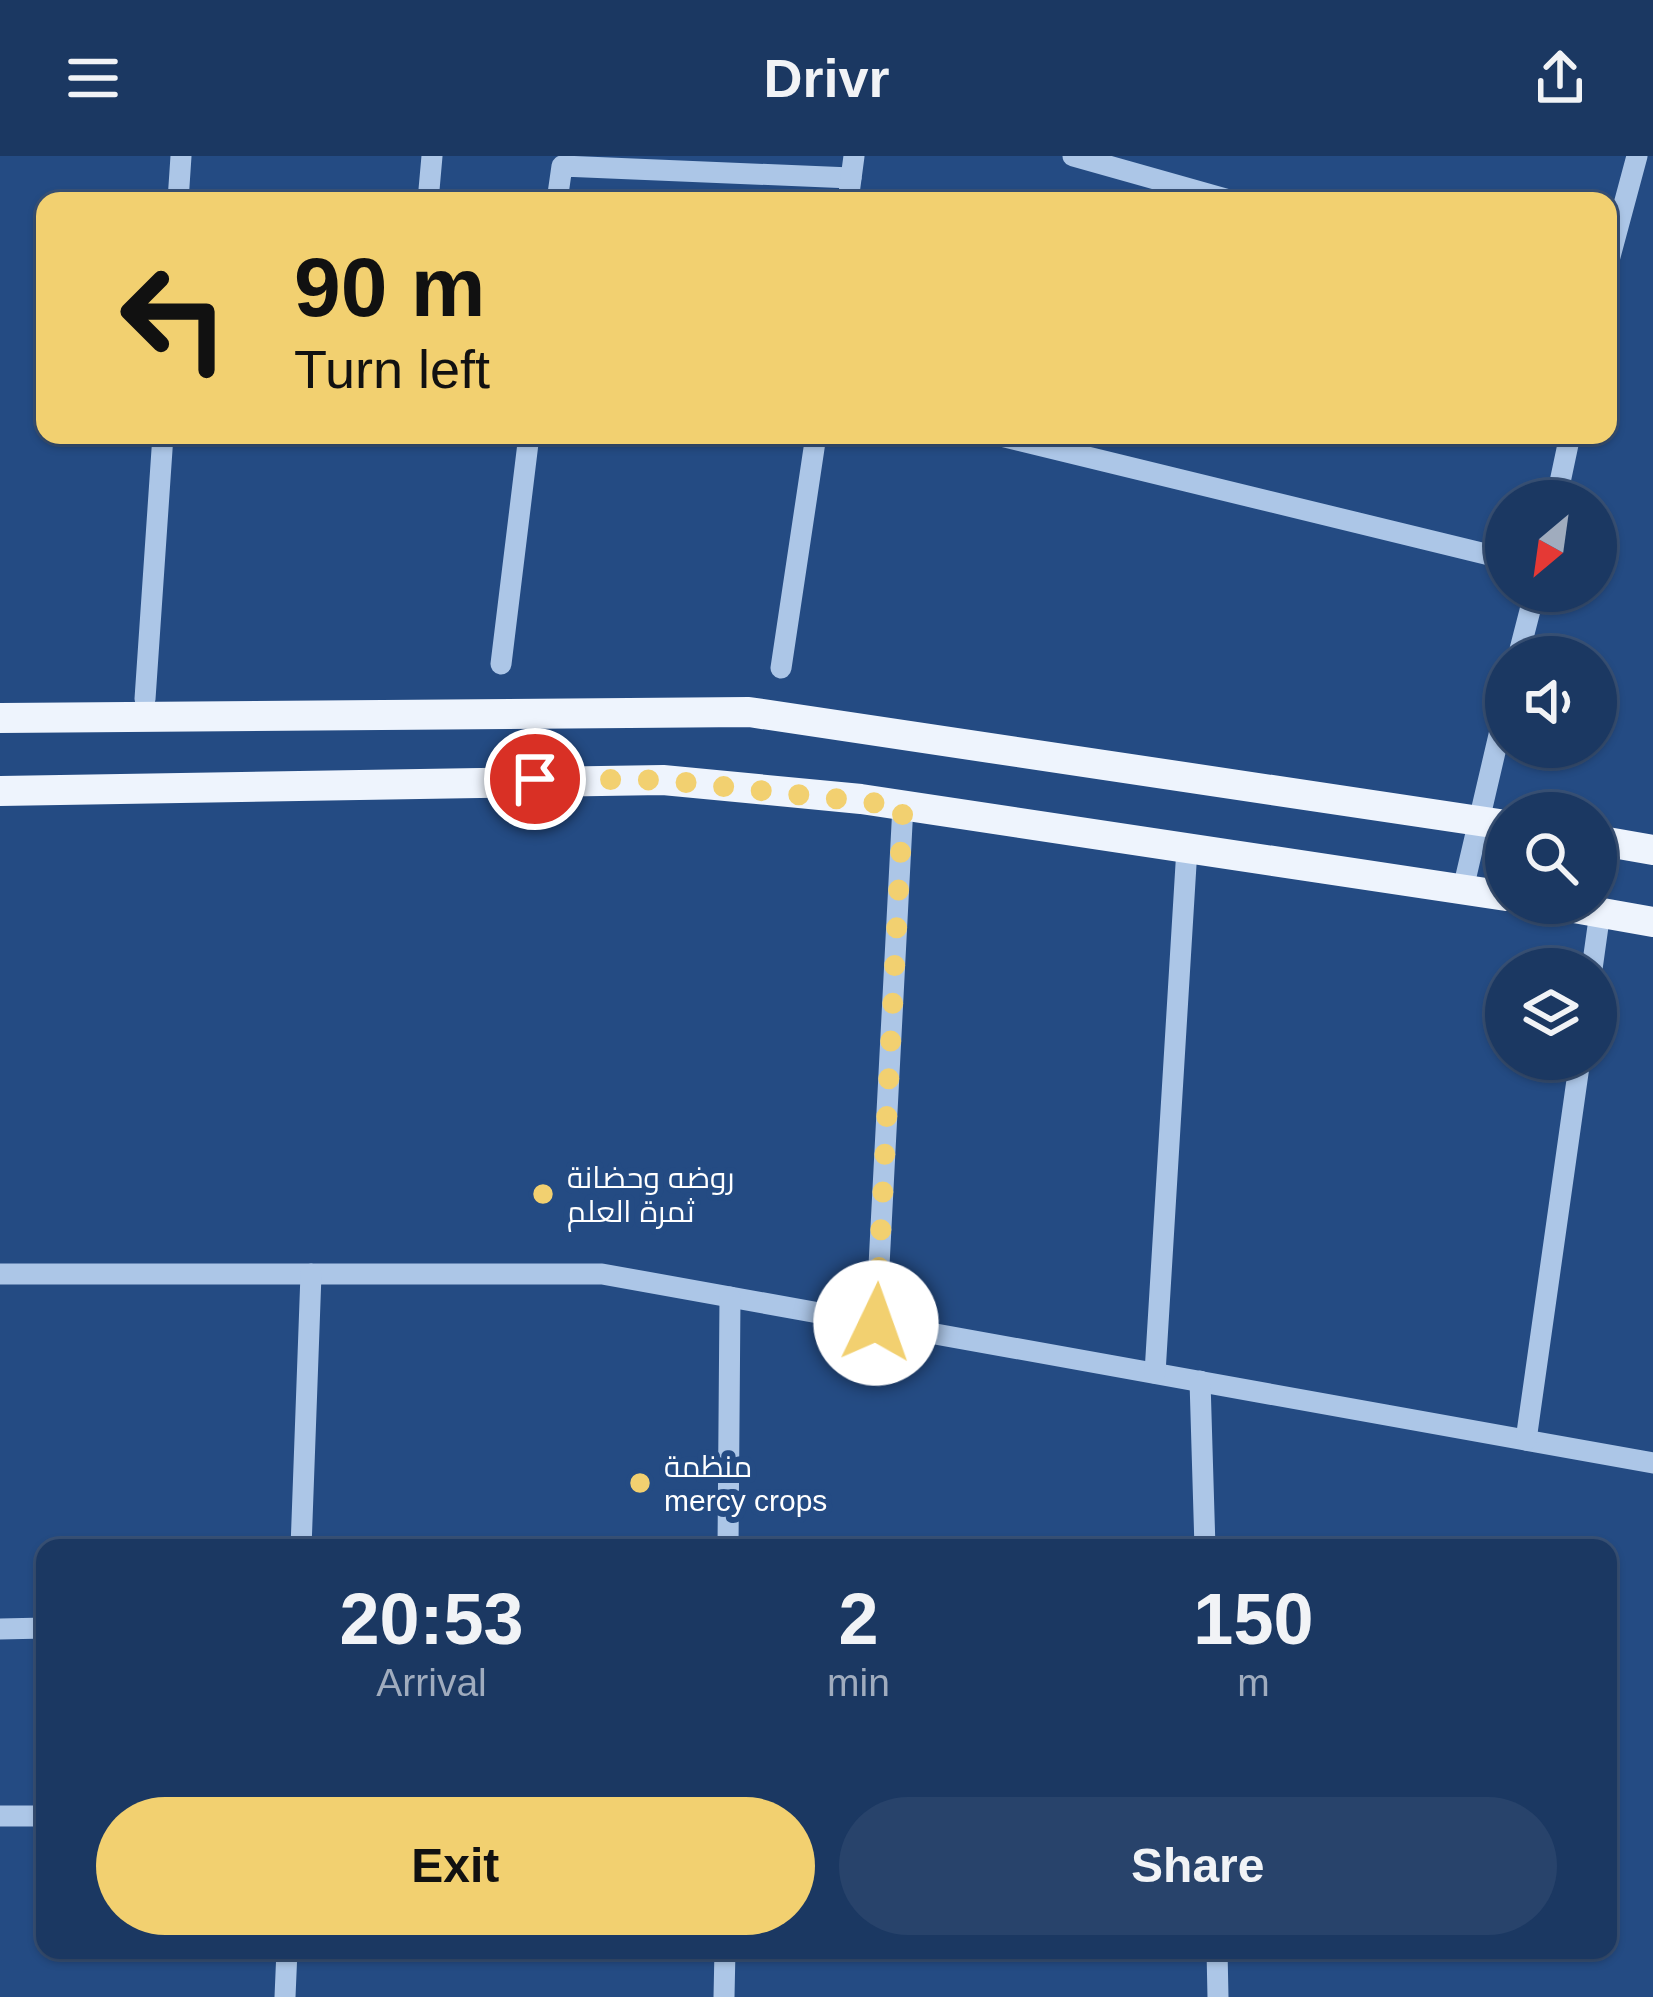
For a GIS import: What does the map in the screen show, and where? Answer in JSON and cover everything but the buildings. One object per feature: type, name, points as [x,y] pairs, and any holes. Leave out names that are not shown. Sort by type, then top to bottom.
[{"type":"main road","points":[[0,718],[749,712],[1485,821]]},
{"type":"main road","points":[[0,791],[663,780],[903,806],[1485,893]]},
{"type":"main road","points":[[1617,844],[1653,850]]},
{"type":"main road","points":[[1617,916],[1653,922]]},
{"type":"street","points":[[179,192],[181,156]]},
{"type":"street","points":[[429,192],[432,156]]},
{"type":"street","points":[[1073,156],[1201,192]]},
{"type":"street","points":[[1617,230],[1637,156]]},
{"type":"street","points":[[558,192],[562,166],[851,178]]},
{"type":"street","points":[[146,699],[162,444]]},
{"type":"street","points":[[501,664],[528,444]]},
{"type":"street","points":[[781,668],[815,444]]},
{"type":"street","points":[[1034,444],[1485,554]]},
{"type":"street","points":[[1560,480],[1568,444]]},
{"type":"street","points":[[876,1323],[903,806]]},
{"type":"street","points":[[1463,889],[1485,836]]},
{"type":"street","points":[[1155,1373],[1187,848]]},
{"type":"street","points":[[1526,1440],[1577,1080]]},
{"type":"street","points":[[0,1274],[602,1274],[1653,1463]]},
{"type":"street","points":[[302,1539],[311,1274]]},
{"type":"street","points":[[728,1539],[730,1297]]},
{"type":"street","points":[[1200,1381],[1205,1539]]},
{"type":"street","points":[[0,1629],[36,1628]]},
{"type":"street","points":[[0,1816],[36,1816]]},
{"type":"street","points":[[285,1997],[287,1959]]},
{"type":"street","points":[[724,1959],[724,1997]]},
{"type":"street","points":[[1217,1959],[1218,1997]]},
{"type":"place","name":"روضه وحضانة ثمرة العلم","points":[[543,1194]]},
{"type":"place","name":"منظمة mercy crops","points":[[640,1483]]},
{"type":"route","points":[[535,779],[663,780],[903,806],[876,1323]]}]
